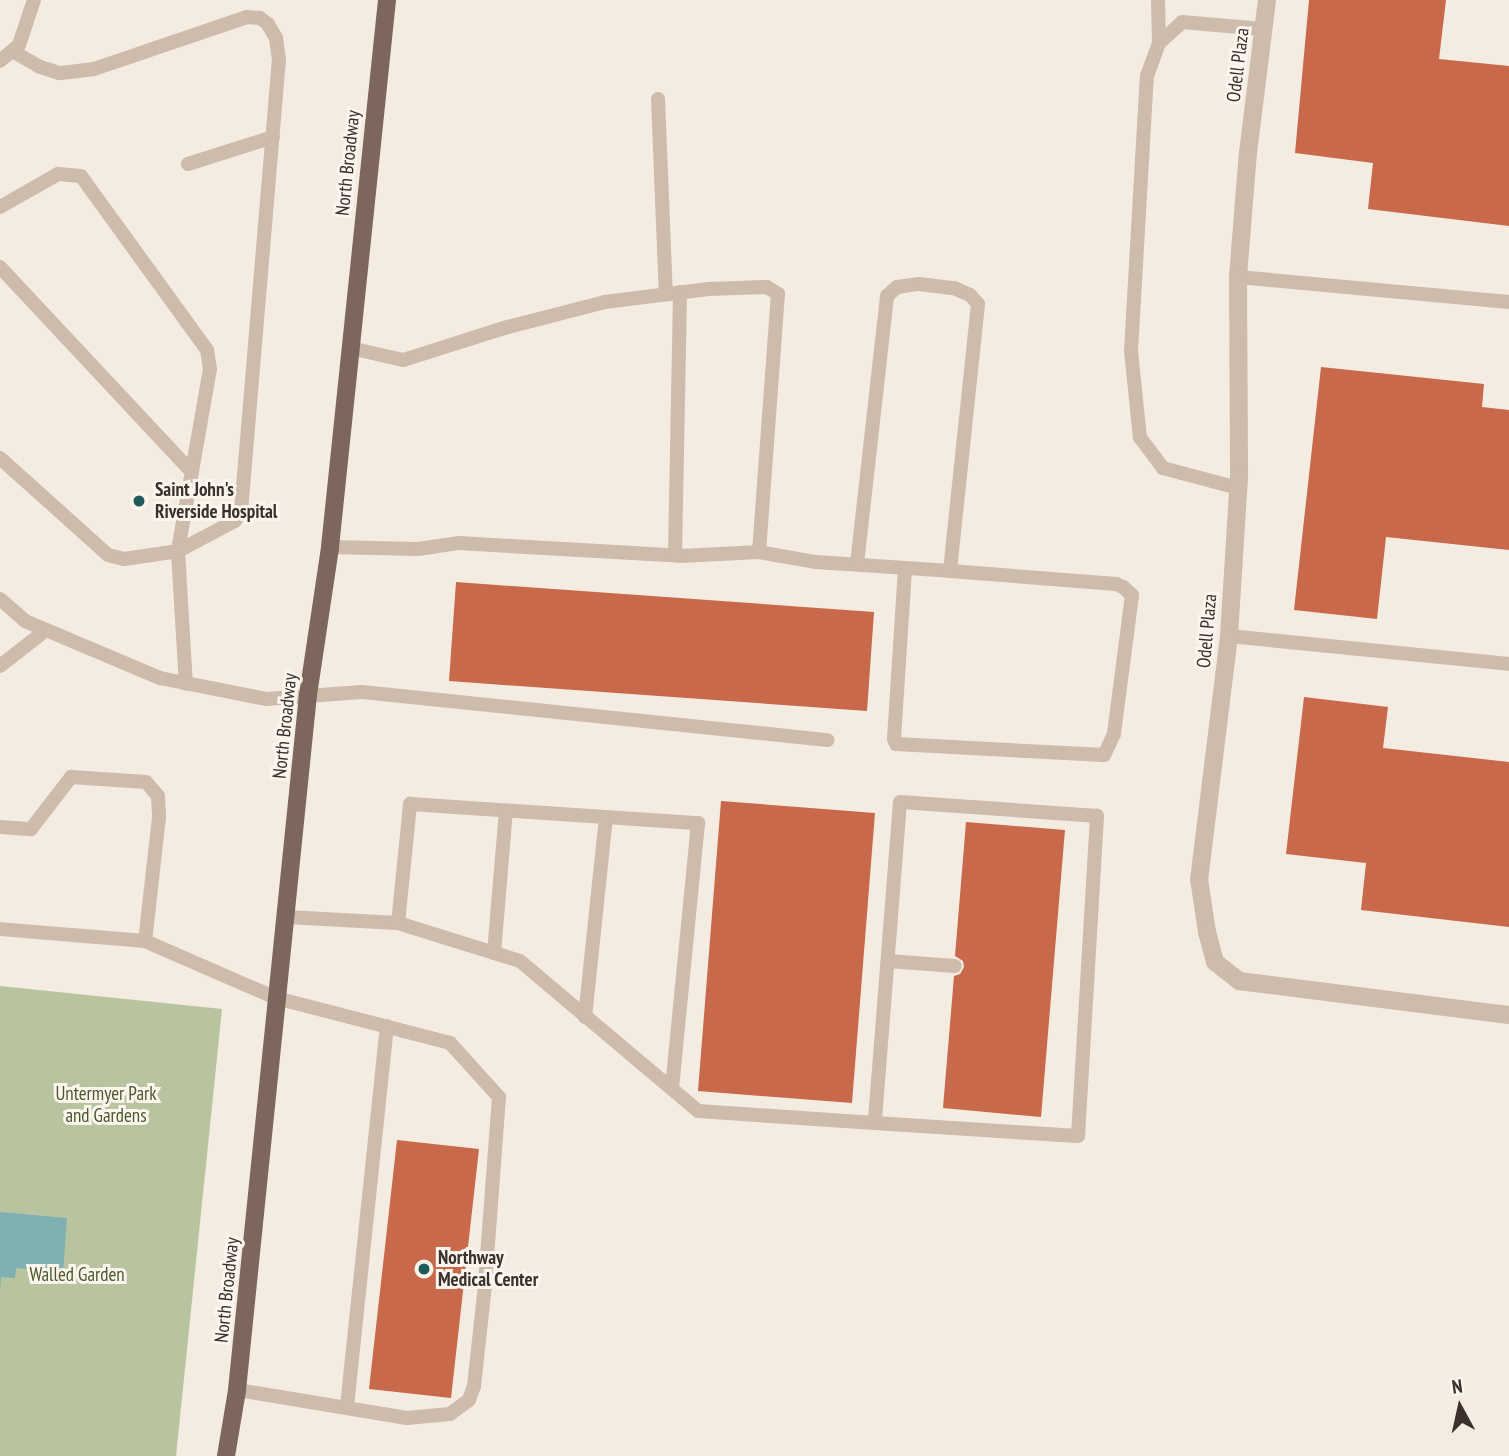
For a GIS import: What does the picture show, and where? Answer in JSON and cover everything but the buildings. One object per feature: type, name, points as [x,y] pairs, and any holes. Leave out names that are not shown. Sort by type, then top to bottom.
[{"type":"main road","name":"North Broadway","points":[[226,1456],[237,1390],[308,695],[330,547],[387,0]]},
{"type":"street","name":"Odell Plaza","points":[[1267,0],[1248,152],[1238,277],[1238,488],[1229,636],[1199,879],[1207,932],[1216,962],[1239,981],[1509,1015]]},
{"type":"lane","points":[[0,61],[14,52],[19,45],[34,0]]},
{"type":"lane","points":[[1158,0],[1159,43],[1147,76],[1131,351],[1140,438],[1163,468],[1238,488]]},
{"type":"lane","points":[[0,458],[108,555],[124,559],[178,551],[235,521],[241,511],[279,60],[276,38],[268,24],[260,18],[247,17],[94,69],[59,73],[40,67],[14,52]]},
{"type":"lane","points":[[1159,43],[1182,22],[1263,29]]},
{"type":"lane","points":[[658,99],[673,293],[676,555]]},
{"type":"lane","points":[[188,164],[273,136]]},
{"type":"lane","points":[[0,207],[58,174],[81,176],[207,349],[210,369],[178,551],[187,684]]},
{"type":"lane","points":[[0,267],[192,472]]},
{"type":"lane","points":[[1238,277],[1509,302]]},
{"type":"lane","points":[[857,565],[887,296],[897,287],[919,284],[954,288],[970,295],[978,304],[950,571]]},
{"type":"lane","points":[[350,348],[403,360],[504,328],[605,302],[673,293],[767,287],[778,294],[759,552]]},
{"type":"lane","points":[[330,547],[418,549],[458,543],[676,555],[759,552],[816,562],[950,571],[1116,584],[1132,595],[1114,734],[1104,755],[896,744],[894,739],[905,568]]},
{"type":"lane","points":[[0,600],[25,621],[160,678],[266,699],[362,692],[828,740]]},
{"type":"lane","points":[[0,666],[46,630]]},
{"type":"lane","points":[[1229,636],[1509,664]]},
{"type":"lane","points":[[0,827],[32,829],[71,777],[146,782],[158,796],[159,817],[145,941]]},
{"type":"lane","points":[[286,917],[398,923],[520,961],[698,1111],[875,1123],[1078,1136],[1097,816],[900,802],[875,1123]]},
{"type":"lane","points":[[398,923],[410,804],[698,824],[672,1089]]},
{"type":"lane","points":[[494,953],[506,811]]},
{"type":"lane","points":[[585,1017],[607,817]]},
{"type":"lane","points":[[0,929],[145,941],[276,998],[450,1043],[499,1097],[474,1386],[469,1400],[450,1414],[407,1418],[237,1390]]},
{"type":"lane","points":[[888,961],[954,966]]},
{"type":"lane","points":[[347,1406],[387,1026]]},
{"type":"green space","name":"Untermyer Park and Gardens","points":[[0,986],[222,1009],[176,1456],[0,1456]]},
{"type":"water","points":[[0,1212],[67,1218],[63,1272],[16,1268],[15,1278],[1,1277],[0,1290]]},
{"type":"place","name":"Saint John's Riverside Hospital","points":[[139,501]]},
{"type":"place","name":"Northway Medical Center","points":[[424,1269]]},
{"type":"park label","name":"Walled Garden","points":[[77,1275]]}]
